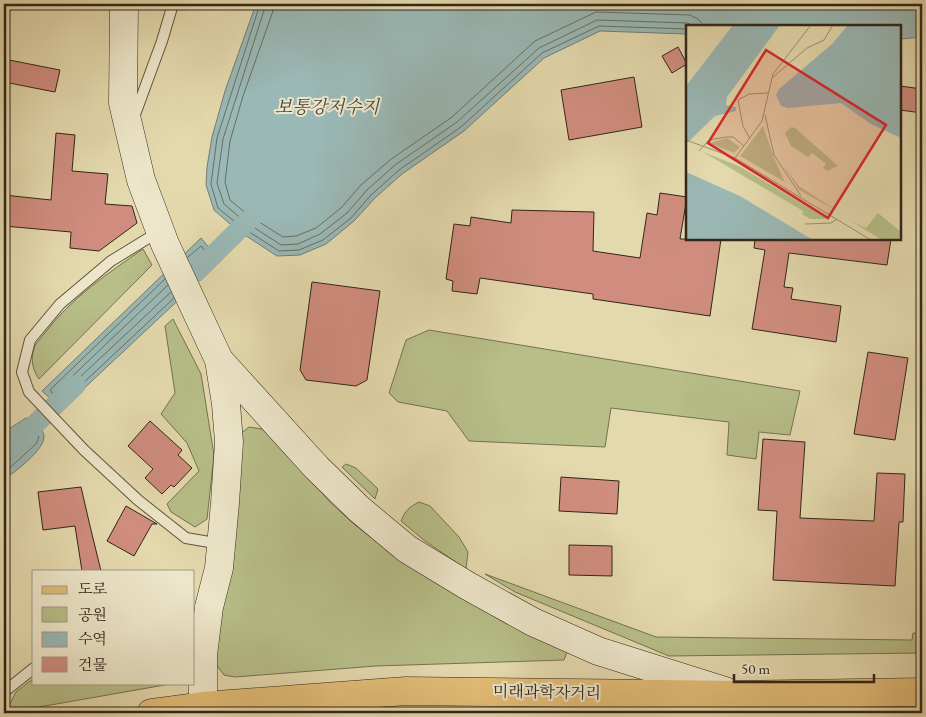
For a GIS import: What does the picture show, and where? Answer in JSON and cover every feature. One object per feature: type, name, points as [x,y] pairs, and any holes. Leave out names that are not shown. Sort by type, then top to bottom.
[{"type":"main road","points":[[124,4],[123,103],[141,180],[163,237],[219,360],[317,468],[359,509],[407,549],[533,622],[598,651],[739,695]]},
{"type":"main road","points":[[203,706],[205,606],[219,568],[229,442],[226,404],[219,360]]},
{"type":"main road","name":"미래과학자거리","points":[[151,713],[203,706],[406,691],[739,695],[922,692]]},
{"type":"lane","points":[[129,133],[162,41],[173,4]]},
{"type":"lane","points":[[163,237],[111,262],[60,304],[30,340],[22,372],[29,392],[60,426],[138,500],[186,538],[222,544]]},
{"type":"lane","points":[[4,692],[32,670]]},
{"type":"green space","points":[[143,249],[152,265],[39,379],[33,367],[33,350],[54,321],[103,277]]},
{"type":"green space","points":[[173,319],[201,374],[214,455],[207,519],[195,527],[171,512],[167,504],[199,471],[187,443],[161,414],[175,393],[165,326]]},
{"type":"green space","points":[[429,330],[800,391],[790,435],[759,432],[756,459],[727,455],[729,422],[611,408],[605,447],[469,441],[447,411],[398,402],[389,393],[406,340]]},
{"type":"green space","points":[[249,427],[262,429],[269,434],[331,503],[382,546],[419,572],[505,623],[555,644],[567,652],[564,660],[376,666],[235,677],[224,675],[215,663],[239,435]]},
{"type":"green space","points":[[346,464],[356,468],[378,489],[375,499],[342,467]]},
{"type":"green space","points":[[419,502],[430,506],[459,537],[468,552],[466,569],[425,541],[401,521],[408,510]]},
{"type":"green space","points":[[485,574],[656,637],[912,640],[913,633],[922,633],[922,653],[669,656],[515,592]]},
{"type":"green space","points":[[32,680],[32,684],[170,684],[5,713],[16,692]]},
{"type":"water","name":"보통강저수지","points":[[256,4],[922,4],[922,37],[901,39],[901,25],[686,25],[686,34],[600,31],[544,58],[464,131],[402,174],[375,198],[354,221],[326,244],[300,255],[277,256],[237,230],[214,210],[206,185],[207,167],[212,137],[225,91]]},
{"type":"water","points":[[201,238],[220,261],[62,409],[42,391]]},
{"type":"water","points":[[26,418],[30,418],[41,429],[44,434],[43,442],[40,448],[28,460],[4,480],[4,432]]},
{"type":"building","points":[[678,47],[686,65],[672,73],[662,56]]},
{"type":"building","points":[[4,59],[60,70],[55,92],[4,82]]},
{"type":"building","points":[[634,77],[642,127],[569,140],[561,90]]},
{"type":"building","points":[[901,86],[922,89],[922,113],[901,110]]},
{"type":"building","points":[[56,133],[75,135],[72,171],[108,174],[105,204],[132,206],[137,223],[99,251],[70,248],[71,232],[4,226],[4,195],[51,200]]},
{"type":"building","points":[[660,193],[686,197],[680,239],[721,240],[710,316],[593,299],[593,294],[480,278],[477,294],[452,291],[453,281],[446,279],[454,224],[470,226],[471,217],[511,223],[512,210],[594,212],[593,251],[640,258],[647,213],[657,215]]},
{"type":"building","points":[[755,240],[891,240],[887,265],[789,253],[784,287],[793,288],[791,299],[841,306],[836,342],[752,329],[765,250],[754,248]]},
{"type":"building","points":[[312,282],[380,291],[367,380],[356,386],[306,380],[300,370]]},
{"type":"building","points":[[868,352],[908,358],[895,440],[854,434]]},
{"type":"building","points":[[150,421],[182,450],[178,455],[192,468],[174,487],[171,485],[162,494],[145,478],[153,469],[128,446]]},
{"type":"building","points":[[763,439],[805,442],[800,518],[874,521],[877,473],[905,474],[903,522],[899,522],[895,586],[773,580],[777,511],[758,510]]},
{"type":"building","points":[[561,477],[619,481],[617,514],[559,511]]},
{"type":"building","points":[[81,487],[101,570],[82,570],[75,526],[43,530],[38,492]]},
{"type":"building","points":[[126,506],[157,524],[152,524],[134,556],[107,541]]},
{"type":"building","points":[[569,545],[612,546],[612,576],[569,575]]},
{"type":"waterway","points":[[195,273],[257,213]]},
{"type":"waterway","points":[[4,452],[76,385]]}]
